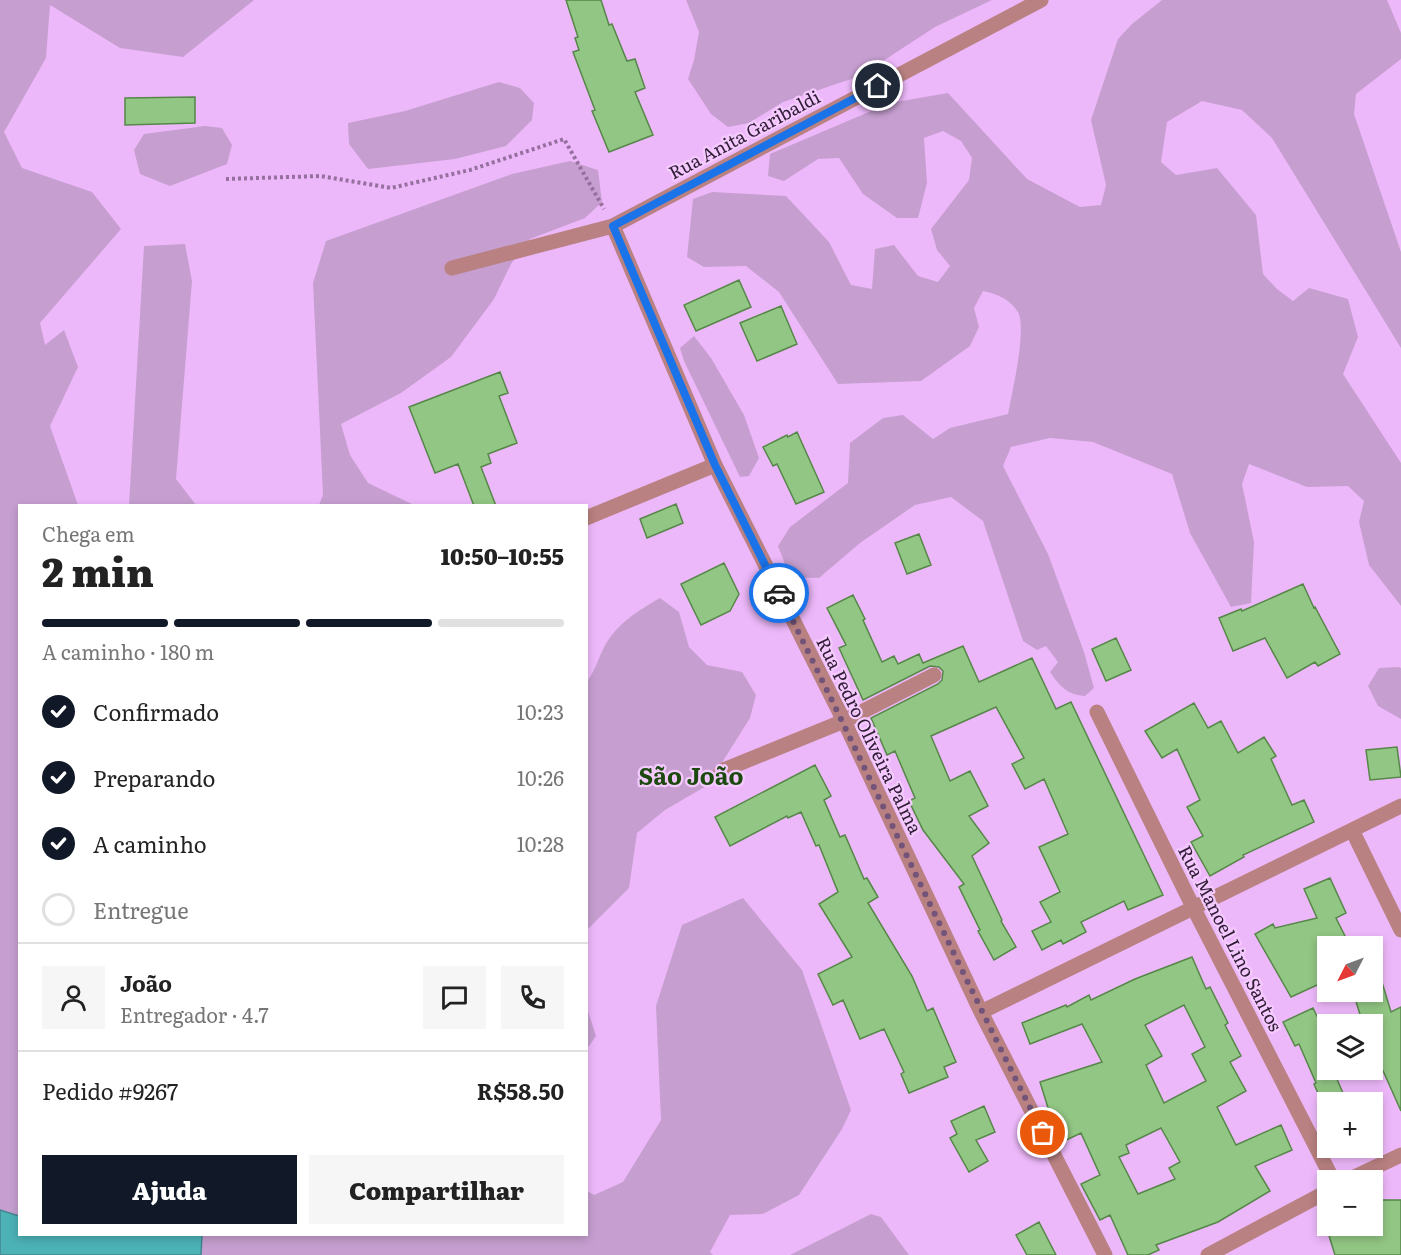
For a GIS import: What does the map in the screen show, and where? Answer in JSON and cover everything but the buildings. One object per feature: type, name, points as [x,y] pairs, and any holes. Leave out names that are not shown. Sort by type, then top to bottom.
[{"type":"street","name":"Rua Anita Garibaldi","points":[[452,268],[613,226],[1041,0]]},
{"type":"street","name":"Rua Pedro Oliveira Palma","points":[[613,226],[715,465],[844,722],[981,1012],[1105,1255]]},
{"type":"street","points":[[588,517],[715,465]]},
{"type":"street","points":[[721,771],[844,722],[934,675]]},
{"type":"street","name":"Rua Manoel Lino Santos","points":[[1097,712],[1194,909],[1328,1170]]},
{"type":"street","points":[[981,1012],[1401,806]]},
{"type":"street","points":[[1352,830],[1401,930]]},
{"type":"street","points":[[1369,1170],[1401,1155]]},
{"type":"street","points":[[1208,1255],[1317,1197]]},
{"type":"path","points":[[226,179],[321,176],[391,188],[470,170],[564,139],[613,226]]},
{"type":"shaded area","points":[[0,0],[254,0],[183,57],[120,48],[50,5],[46,58],[4,132],[22,168],[92,192],[121,229],[40,323],[45,345],[64,330],[78,367],[50,426],[78,504],[18,504],[18,1236],[588,1236],[588,1192],[594,1195],[623,1182],[661,1120],[656,1006],[682,925],[743,898],[802,970],[851,1110],[842,1129],[799,1195],[763,1214],[730,1215],[710,1252],[713,1255],[0,1255]]},
{"type":"shaded area","points":[[686,0],[992,0],[935,27],[860,76],[783,102],[749,123],[728,127],[711,114],[688,79],[699,32]]},
{"type":"shaded area","points":[[1162,0],[1387,0],[1401,33],[1401,59],[1356,94],[1354,114],[1401,252],[1401,348],[1272,138],[1242,110],[1202,101],[1167,122],[1161,162],[1176,175],[1217,168],[1256,215],[1263,274],[1293,301],[1309,288],[1348,299],[1358,337],[1343,374],[1401,463],[1401,606],[1369,565],[1359,522],[1364,501],[1348,486],[1307,487],[1249,464],[1242,484],[1254,542],[1251,603],[1231,607],[1190,533],[1172,474],[1093,442],[1050,438],[1011,447],[1003,466],[1048,554],[1084,652],[1094,688],[1085,696],[1069,692],[1057,682],[1050,672],[1058,662],[1046,646],[1037,650],[1023,641],[983,521],[951,497],[915,505],[860,543],[819,578],[790,577],[778,546],[790,527],[848,483],[850,443],[883,418],[903,415],[933,439],[950,428],[1008,414],[1021,332],[1020,320],[1015,307],[1003,298],[983,291],[974,308],[979,327],[970,346],[921,381],[838,384],[779,292],[746,266],[704,267],[687,257],[693,199],[712,192],[786,196],[829,242],[851,285],[872,289],[875,249],[894,245],[918,276],[938,282],[950,266],[937,250],[931,229],[969,180],[972,158],[961,141],[943,131],[924,138],[927,183],[918,218],[897,218],[863,194],[839,158],[818,159],[784,181],[768,176],[770,154],[890,103],[948,93],[1027,179],[1080,207],[1101,205],[1106,185],[1091,120],[1118,39],[1132,24]]},
{"type":"shaded area","points":[[499,82],[520,88],[534,103],[532,120],[506,146],[455,159],[368,169],[349,144],[348,123],[405,111]]},
{"type":"shaded area","points":[[205,126],[222,128],[232,145],[227,164],[170,186],[140,174],[134,150],[144,134]]},
{"type":"shaded area","points":[[570,161],[598,170],[602,202],[585,218],[530,239],[511,264],[494,299],[451,357],[401,393],[341,424],[350,455],[368,483],[412,504],[319,504],[323,495],[313,283],[326,241],[512,174]]},
{"type":"shaded area","points":[[185,244],[192,281],[176,479],[195,504],[129,504],[144,246]]},
{"type":"shaded area","points":[[694,336],[711,358],[744,415],[759,458],[749,476],[740,477],[684,361],[680,348]]},
{"type":"shaded area","points":[[660,598],[679,612],[689,647],[707,665],[742,672],[756,695],[750,718],[708,785],[665,810],[637,833],[629,888],[588,929],[588,680],[607,641],[621,624]]},
{"type":"shaded area","points":[[1379,668],[1401,668],[1401,719],[1378,706],[1368,686]]},
{"type":"shaded area","points":[[588,1011],[596,1036],[588,1048]]},
{"type":"shaded area","points":[[0,1210],[18,1216],[18,1236],[202,1236],[201,1255],[0,1255]]},
{"type":"shaded area","points":[[871,1214],[881,1217],[909,1255],[790,1255]]},
{"type":"way so far","points":[[779,593],[844,722],[981,1012],[1043,1133]]},
{"type":"district","name":"São João","points":[[691,774]]},
{"type":"route","points":[[779,593],[715,465],[613,226],[878,86]]}]
